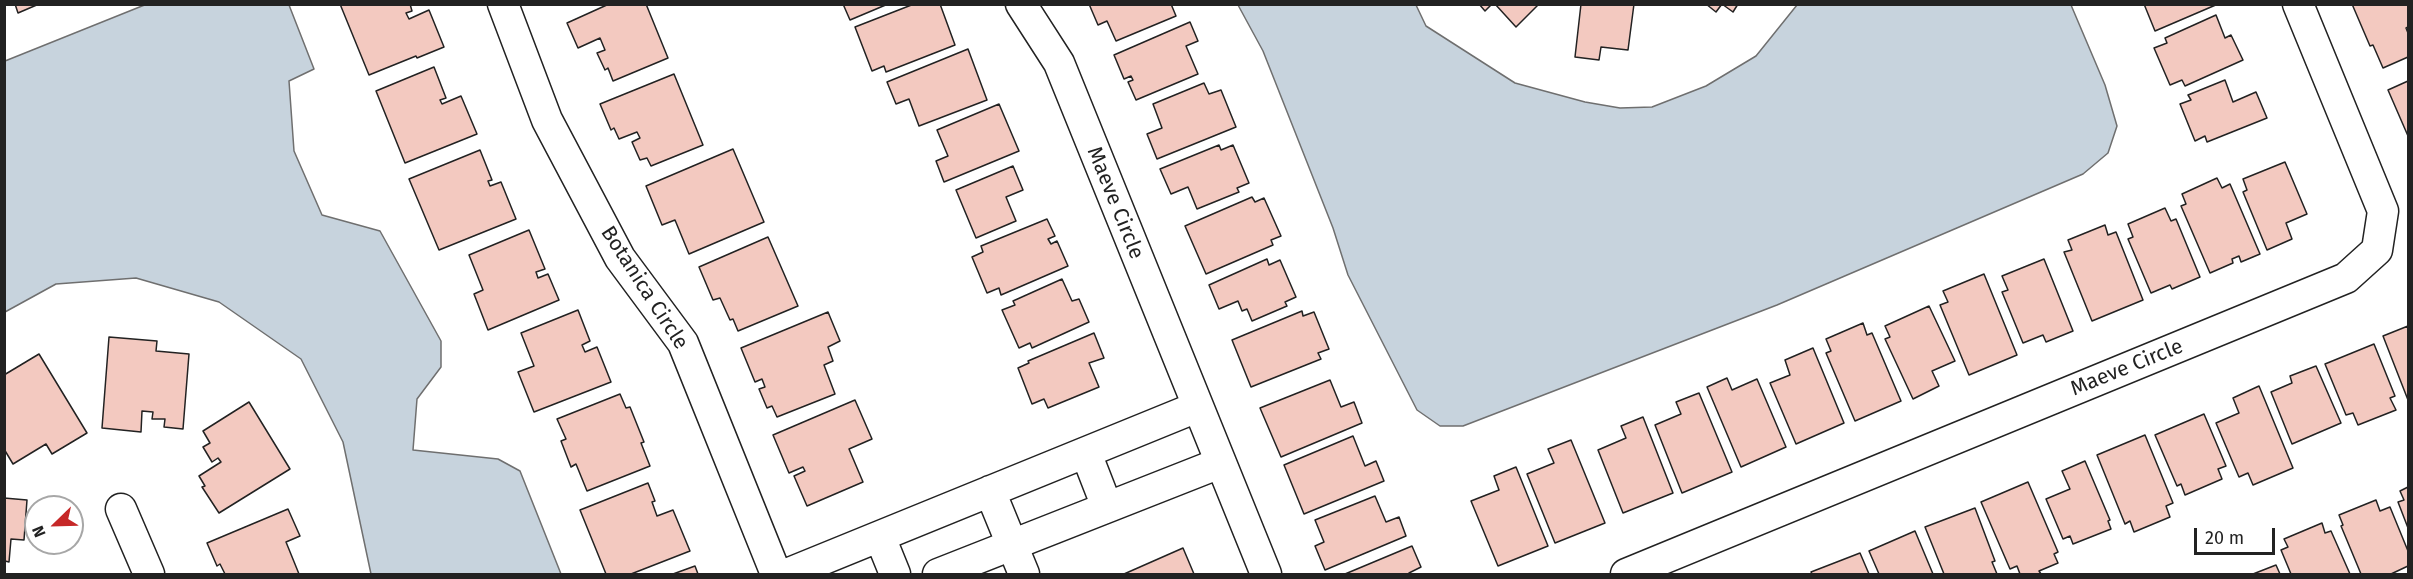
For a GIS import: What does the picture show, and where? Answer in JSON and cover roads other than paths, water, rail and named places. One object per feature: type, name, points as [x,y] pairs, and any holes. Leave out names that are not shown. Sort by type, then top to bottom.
[{"type":"street","name":"Botanica Circle","points":[[504,4],[547,120],[620,258],[683,343],[776,574]]},
{"type":"street","name":"Maeve Circle","points":[[1021,4],[1059,63],[1266,574]]},
{"type":"street","name":"Maeve Circle","points":[[1626,574],[2346,278],[2377,250],[2383,211],[2298,4]]},
{"type":"street","points":[[787,574],[1197,407]]},
{"type":"street","points":[[1086,453],[1107,507]]},
{"type":"street","points":[[938,574],[1220,463]]},
{"type":"street","points":[[990,491],[1024,574]]},
{"type":"street","points":[[121,509],[149,574]]},
{"type":"street","points":[[880,537],[895,574]]}]
